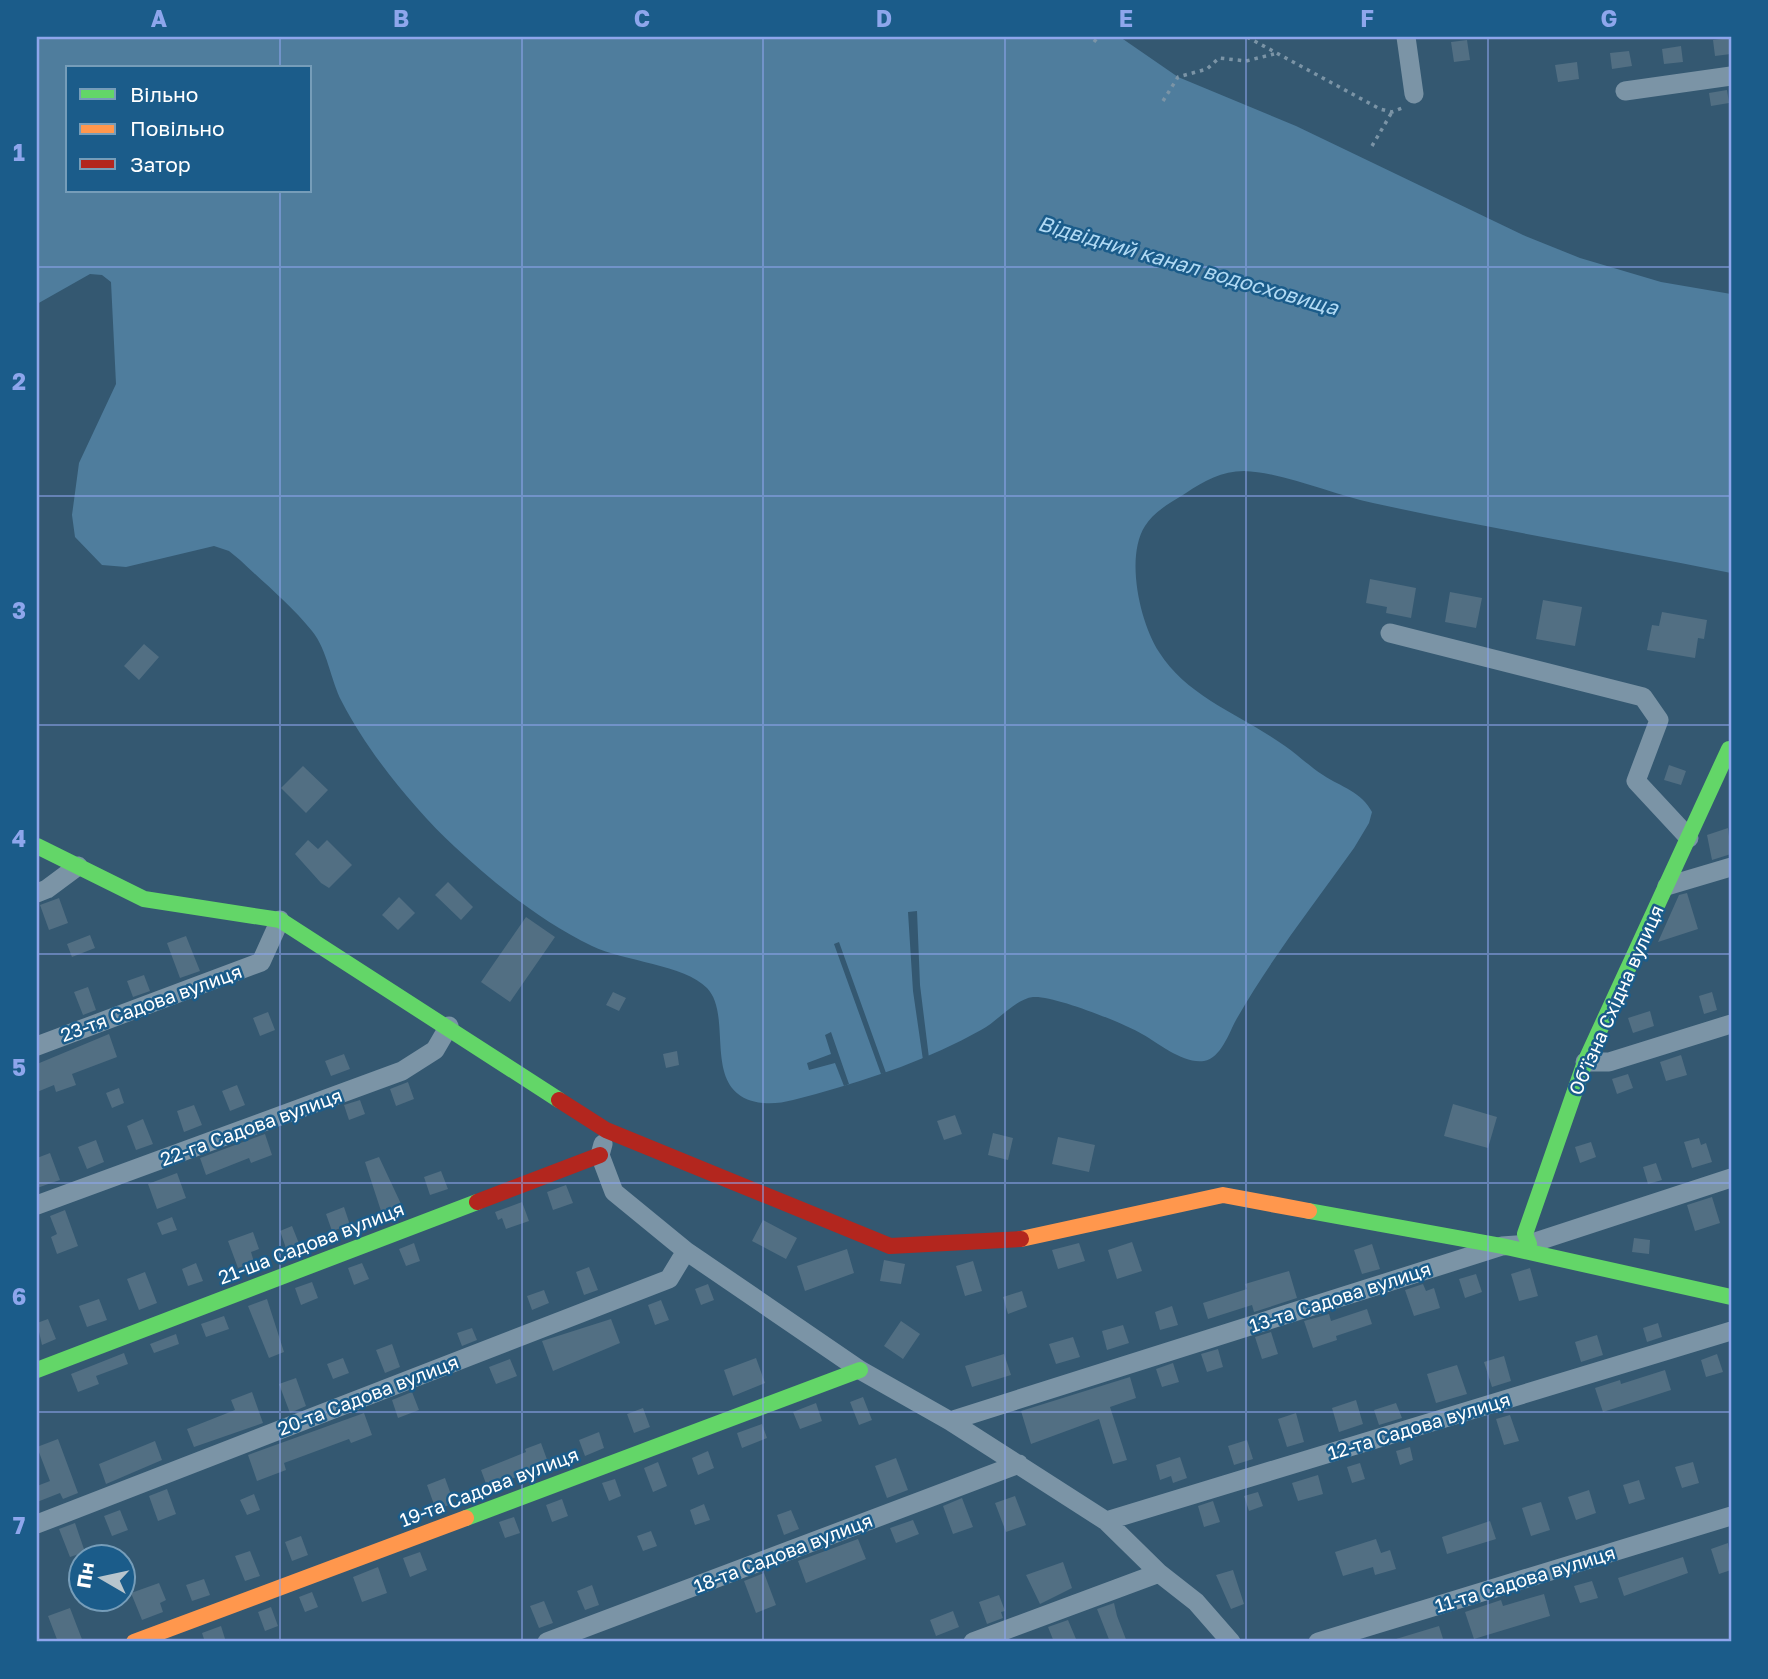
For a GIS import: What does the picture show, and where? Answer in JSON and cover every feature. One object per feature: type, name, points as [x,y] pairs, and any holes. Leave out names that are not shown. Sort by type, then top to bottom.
[{"type":"street","points":[[1406,37],[1414,94]]},
{"type":"street","points":[[1625,91],[1731,76]]},
{"type":"street","points":[[1390,633],[1643,697],[1659,720],[1636,781],[1689,838]]},
{"type":"street","name":"Обʼїзна Східна вулиця","points":[[1529,1244],[1525,1234],[1585,1062],[1729,749]]},
{"type":"street","points":[[37,846],[144,899],[280,920],[449,1026],[606,1130],[890,1246],[1012,1241],[1223,1195],[1502,1246],[1731,1297]]},
{"type":"street","points":[[37,893],[78,866]]},
{"type":"street","points":[[1667,886],[1731,867]]},
{"type":"street","name":"23-тя Садова вулиця","points":[[37,1046],[261,962],[280,920]]},
{"type":"street","points":[[1585,1062],[1609,1062],[1731,1024]]},
{"type":"street","name":"22-га Садова вулиця","points":[[37,1205],[402,1071],[435,1050],[449,1026]]},
{"type":"street","points":[[606,1130],[600,1155],[614,1192],[685,1251],[860,1370],[950,1421],[1106,1521],[1159,1573],[1196,1602],[1231,1642]]},
{"type":"street","name":"21-ша Садова вулиця","points":[[37,1370],[600,1155]]},
{"type":"street","name":"13-та Садова вулиця","points":[[950,1421],[1502,1246],[1529,1244],[1731,1178]]},
{"type":"street","name":"20-та Садова вулиця","points":[[37,1524],[669,1279],[685,1251]]},
{"type":"street","name":"12-та Садова вулиця","points":[[1106,1521],[1731,1331]]},
{"type":"street","name":"19-та Садова вулиця","points":[[134,1642],[860,1370]]},
{"type":"street","name":"18-та Садова вулиця","points":[[547,1642],[1019,1464]]},
{"type":"street","name":"11-та Садова вулиця","points":[[1318,1642],[1731,1516]]},
{"type":"street","points":[[974,1642],[1159,1573]]},
{"type":"path","points":[[1094,42],[1098,37]]},
{"type":"path","points":[[1247,37],[1274,54],[1392,112],[1402,110],[1414,94]]},
{"type":"path","points":[[1163,101],[1178,77],[1207,69],[1219,58],[1246,61],[1274,54]]},
{"type":"path","points":[[1373,146],[1392,112]]},
{"type":"water","name":"Відвідний канал водосховища","points":[[37,37],[1120,37],[1178,77],[1296,126],[1523,235],[1580,258],[1661,282],[1731,294],[1731,573],[1373,503],[1259,472],[1244,471],[1214,477],[1169,503],[1153,516],[1139,539],[1136,555],[1137,590],[1152,640],[1171,668],[1200,694],[1268,735],[1323,775],[1363,799],[1372,812],[1369,823],[1354,848],[1263,976],[1220,1050],[1204,1061],[1188,1059],[1105,1017],[1056,1000],[1033,997],[1013,1006],[987,1026],[961,1040],[901,1067],[797,1099],[763,1103],[743,1097],[731,1086],[724,1071],[715,1001],[707,988],[684,974],[605,951],[573,936],[503,889],[439,832],[392,779],[364,740],[342,702],[322,647],[312,631],[240,560],[229,551],[214,546],[126,567],[102,565],[75,537],[72,515],[79,463],[116,384],[111,282],[102,275],[90,274],[37,304]]},
{"type":"pier","points":[[917,911],[920,985],[929,1058],[923,1060],[913,991],[908,912]]},
{"type":"pier","points":[[839,942],[886,1073],[881,1074],[834,944]]},
{"type":"pier","points":[[831,1032],[849,1084],[844,1086],[835,1063],[809,1070],[807,1063],[831,1054],[825,1035]]},
{"type":"building","points":[[1731,38],[1731,54],[1715,56],[1713,40]]},
{"type":"building","points":[[1467,40],[1470,60],[1454,62],[1451,42]]},
{"type":"building","points":[[1681,46],[1683,62],[1664,64],[1662,49]]},
{"type":"building","points":[[1629,51],[1632,66],[1612,69],[1610,53]]},
{"type":"building","points":[[1577,62],[1579,79],[1558,82],[1555,65]]},
{"type":"building","points":[[1727,90],[1729,103],[1711,106],[1709,93]]},
{"type":"building","points":[[1370,579],[1416,588],[1411,618],[1386,613],[1387,607],[1366,603]]},
{"type":"building","points":[[1450,592],[1482,598],[1476,628],[1445,622]]},
{"type":"building","points":[[1543,600],[1582,607],[1575,646],[1536,639]]},
{"type":"building","points":[[1662,612],[1707,620],[1704,639],[1698,638],[1695,658],[1647,650],[1652,625],[1659,626]]},
{"type":"building","points":[[144,644],[159,657],[139,680],[124,666]]},
{"type":"building","points":[[1669,765],[1686,771],[1681,785],[1664,780]]},
{"type":"building","points":[[303,766],[328,790],[306,813],[281,788]]},
{"type":"building","points":[[1728,828],[1731,854],[1712,860],[1707,835]]},
{"type":"building","points":[[308,840],[318,849],[327,840],[352,865],[329,888],[321,883],[295,854]]},
{"type":"building","points":[[448,882],[473,907],[461,920],[435,895]]},
{"type":"building","points":[[1687,893],[1698,929],[1658,942],[1679,895]]},
{"type":"building","points":[[399,897],[415,913],[398,930],[382,915]]},
{"type":"building","points":[[59,898],[68,923],[49,930],[40,905]]},
{"type":"building","points":[[526,917],[555,937],[510,1002],[481,982]]},
{"type":"building","points":[[90,935],[95,948],[72,957],[67,944]]},
{"type":"building","points":[[186,936],[200,971],[180,978],[167,943]]},
{"type":"building","points":[[144,975],[150,991],[133,997],[127,981]]},
{"type":"building","points":[[88,987],[96,1010],[83,1015],[74,992]]},
{"type":"building","points":[[613,992],[626,998],[619,1011],[606,1005]]},
{"type":"building","points":[[1712,992],[1717,1010],[1704,1014],[1699,996]]},
{"type":"building","points":[[1650,1011],[1654,1026],[1633,1033],[1628,1018]]},
{"type":"building","points":[[268,1012],[275,1030],[260,1036],[253,1018]]},
{"type":"building","points":[[109,1034],[117,1057],[72,1074],[76,1085],[56,1092],[54,1085],[37,1092],[37,1064]]},
{"type":"building","points":[[677,1051],[679,1065],[666,1068],[663,1054]]},
{"type":"building","points":[[344,1054],[350,1069],[331,1076],[325,1061]]},
{"type":"building","points":[[1681,1055],[1687,1075],[1666,1081],[1660,1062]]},
{"type":"building","points":[[1628,1074],[1633,1088],[1617,1094],[1612,1079]]},
{"type":"building","points":[[408,1082],[414,1099],[396,1106],[390,1089]]},
{"type":"building","points":[[237,1085],[245,1105],[230,1111],[222,1091]]},
{"type":"building","points":[[119,1088],[124,1103],[112,1108],[106,1093]]},
{"type":"building","points":[[360,1100],[365,1114],[349,1120],[344,1105]]},
{"type":"building","points":[[1453,1104],[1497,1117],[1488,1148],[1444,1136]]},
{"type":"building","points":[[194,1105],[202,1125],[184,1132],[177,1111]]},
{"type":"building","points":[[955,1115],[962,1134],[944,1140],[937,1121]]},
{"type":"building","points":[[143,1119],[153,1144],[136,1150],[127,1126]]},
{"type":"building","points":[[993,1133],[1013,1138],[1008,1160],[988,1155]]},
{"type":"building","points":[[265,1134],[272,1155],[251,1163],[249,1158],[206,1175],[200,1158]]},
{"type":"building","points":[[1058,1137],[1095,1145],[1089,1172],[1052,1164]]},
{"type":"building","points":[[1699,1138],[1701,1145],[1706,1143],[1712,1162],[1692,1168],[1684,1142]]},
{"type":"building","points":[[96,1140],[104,1162],[87,1169],[78,1147]]},
{"type":"building","points":[[1591,1142],[1596,1157],[1580,1163],[1575,1147]]},
{"type":"building","points":[[50,1153],[60,1180],[37,1188],[37,1158]]},
{"type":"building","points":[[379,1157],[402,1206],[382,1214],[365,1162]]},
{"type":"building","points":[[1656,1163],[1662,1180],[1648,1184],[1643,1167]]},
{"type":"building","points":[[441,1171],[448,1189],[430,1195],[424,1177]]},
{"type":"building","points":[[177,1173],[186,1198],[157,1209],[148,1184]]},
{"type":"building","points":[[566,1185],[573,1203],[553,1210],[547,1192]]},
{"type":"building","points":[[1712,1197],[1720,1223],[1695,1231],[1687,1205]]},
{"type":"building","points":[[522,1202],[529,1221],[506,1229],[502,1218],[498,1220],[495,1212]]},
{"type":"building","points":[[344,1207],[350,1225],[332,1231],[326,1214]]},
{"type":"building","points":[[65,1210],[78,1246],[57,1254],[51,1237],[57,1234],[50,1216]]},
{"type":"building","points":[[172,1217],[177,1230],[162,1235],[157,1223]]},
{"type":"building","points":[[763,1220],[797,1238],[786,1259],[752,1241]]},
{"type":"building","points":[[292,1226],[300,1246],[287,1251],[280,1231]]},
{"type":"building","points":[[253,1232],[259,1249],[251,1252],[254,1262],[238,1268],[228,1241]]},
{"type":"building","points":[[1634,1238],[1650,1240],[1649,1254],[1632,1252]]},
{"type":"building","points":[[1132,1242],[1142,1271],[1117,1279],[1108,1250]]},
{"type":"building","points":[[414,1243],[420,1261],[406,1266],[399,1249]]},
{"type":"building","points":[[1079,1243],[1085,1261],[1058,1269],[1052,1250]]},
{"type":"building","points":[[1372,1244],[1380,1269],[1362,1274],[1354,1250]]},
{"type":"building","points":[[847,1249],[854,1273],[805,1291],[797,1266]]},
{"type":"building","points":[[884,1260],[905,1264],[901,1284],[880,1281]]},
{"type":"building","points":[[973,1261],[982,1291],[965,1296],[956,1266]]},
{"type":"building","points":[[196,1263],[203,1281],[188,1286],[182,1269]]},
{"type":"building","points":[[362,1263],[369,1279],[354,1285],[348,1268]]},
{"type":"building","points":[[589,1267],[598,1290],[584,1295],[576,1272]]},
{"type":"building","points":[[1530,1268],[1538,1296],[1519,1301],[1511,1274]]},
{"type":"building","points":[[1289,1271],[1297,1298],[1254,1312],[1252,1305],[1208,1319],[1203,1303],[1247,1289],[1245,1284]]},
{"type":"building","points":[[145,1272],[157,1303],[139,1310],[127,1279]]},
{"type":"building","points":[[1476,1274],[1482,1292],[1465,1298],[1459,1279]]},
{"type":"building","points":[[312,1282],[318,1298],[301,1305],[295,1288]]},
{"type":"building","points":[[708,1284],[714,1300],[701,1305],[695,1289]]},
{"type":"building","points":[[1423,1284],[1426,1291],[1434,1288],[1440,1308],[1414,1316],[1405,1290]]},
{"type":"building","points":[[544,1290],[549,1303],[532,1310],[527,1296]]},
{"type":"building","points":[[1022,1291],[1027,1307],[1008,1314],[1003,1297]]},
{"type":"building","points":[[99,1299],[107,1320],[87,1327],[79,1306]]},
{"type":"building","points":[[267,1299],[284,1352],[269,1358],[248,1306]]},
{"type":"building","points":[[661,1300],[669,1320],[655,1325],[648,1305]]},
{"type":"building","points":[[1172,1306],[1178,1325],[1160,1330],[1155,1312]]},
{"type":"building","points":[[1367,1309],[1372,1324],[1336,1336],[1337,1340],[1313,1348],[1304,1321],[1329,1314],[1331,1321]]},
{"type":"building","points":[[224,1316],[229,1329],[206,1337],[201,1324]]},
{"type":"building","points":[[48,1319],[56,1339],[42,1345],[37,1323]]},
{"type":"building","points":[[611,1319],[620,1343],[553,1371],[542,1341]]},
{"type":"building","points":[[901,1321],[920,1334],[903,1359],[884,1346]]},
{"type":"building","points":[[1658,1323],[1662,1337],[1647,1342],[1643,1328]]},
{"type":"building","points":[[1123,1325],[1129,1343],[1107,1350],[1102,1331]]},
{"type":"building","points":[[472,1328],[477,1340],[462,1346],[457,1333]]},
{"type":"building","points":[[1271,1332],[1278,1354],[1262,1359],[1255,1337]]},
{"type":"building","points":[[176,1334],[179,1344],[154,1353],[150,1344]]},
{"type":"building","points":[[1597,1335],[1603,1355],[1581,1362],[1575,1342]]},
{"type":"building","points":[[1073,1337],[1080,1357],[1056,1364],[1049,1344]]},
{"type":"building","points":[[392,1344],[400,1367],[385,1373],[376,1350]]},
{"type":"building","points":[[1218,1349],[1223,1367],[1207,1372],[1201,1354]]},
{"type":"building","points":[[124,1353],[128,1364],[96,1376],[99,1384],[78,1392],[71,1374]]},
{"type":"building","points":[[1004,1354],[1011,1375],[972,1387],[965,1366]]},
{"type":"building","points":[[1717,1354],[1723,1372],[1706,1377],[1701,1360]]},
{"type":"building","points":[[1504,1356],[1511,1381],[1492,1387],[1484,1362]]},
{"type":"building","points":[[343,1358],[349,1373],[333,1379],[327,1364]]},
{"type":"building","points":[[756,1358],[765,1383],[733,1396],[724,1370]]},
{"type":"building","points":[[510,1359],[517,1376],[496,1384],[489,1367]]},
{"type":"building","points":[[1173,1363],[1179,1382],[1162,1387],[1156,1369]]},
{"type":"building","points":[[1457,1365],[1467,1394],[1436,1403],[1427,1374]]},
{"type":"building","points":[[1665,1370],[1671,1390],[1603,1412],[1595,1388],[1620,1380],[1621,1384]]},
{"type":"building","points":[[1130,1377],[1136,1398],[1110,1407],[1127,1460],[1113,1464],[1099,1419],[1031,1444],[1021,1411]]},
{"type":"building","points":[[296,1378],[306,1406],[290,1413],[279,1384]]},
{"type":"building","points":[[252,1392],[263,1423],[194,1447],[187,1429],[235,1410],[231,1400]]},
{"type":"building","points":[[412,1392],[419,1410],[398,1418],[392,1400]]},
{"type":"building","points":[[863,1397],[872,1420],[859,1425],[850,1402]]},
{"type":"building","points":[[1356,1400],[1363,1424],[1339,1432],[1332,1408]]},
{"type":"building","points":[[816,1403],[822,1421],[800,1429],[793,1412]]},
{"type":"building","points":[[1396,1403],[1402,1418],[1379,1425],[1374,1410]]},
{"type":"building","points":[[643,1408],[650,1427],[634,1433],[627,1414]]},
{"type":"building","points":[[364,1413],[372,1435],[351,1443],[349,1439],[284,1463],[286,1470],[257,1481],[248,1455]]},
{"type":"building","points":[[1296,1413],[1304,1442],[1287,1447],[1278,1419]]},
{"type":"building","points":[[1510,1415],[1519,1441],[1504,1445],[1496,1419]]},
{"type":"building","points":[[762,1424],[767,1438],[742,1448],[737,1433]]},
{"type":"building","points":[[599,1432],[604,1448],[585,1456],[579,1440]]},
{"type":"building","points":[[58,1439],[78,1493],[63,1499],[60,1493],[37,1502],[37,1486],[50,1481],[37,1447]]},
{"type":"building","points":[[1247,1440],[1253,1459],[1234,1465],[1228,1446]]},
{"type":"building","points":[[155,1441],[162,1460],[106,1484],[99,1464]]},
{"type":"building","points":[[541,1443],[549,1465],[511,1479],[513,1483],[489,1492],[481,1470]]},
{"type":"building","points":[[1410,1447],[1413,1460],[1400,1465],[1396,1451]]},
{"type":"building","points":[[708,1451],[714,1468],[698,1475],[692,1458]]},
{"type":"building","points":[[1180,1457],[1187,1478],[1173,1483],[1171,1476],[1160,1480],[1156,1465]]},
{"type":"building","points":[[896,1458],[908,1490],[887,1498],[875,1466]]},
{"type":"building","points":[[658,1462],[667,1486],[653,1492],[644,1468]]},
{"type":"building","points":[[1693,1462],[1699,1483],[1682,1488],[1675,1467]]},
{"type":"building","points":[[1360,1463],[1365,1479],[1352,1483],[1347,1467]]},
{"type":"building","points":[[1318,1475],[1323,1494],[1298,1501],[1292,1483]]},
{"type":"building","points":[[445,1478],[454,1503],[436,1510],[427,1485]]},
{"type":"building","points":[[615,1479],[621,1496],[609,1501],[602,1483]]},
{"type":"building","points":[[1639,1480],[1645,1499],[1629,1504],[1623,1485]]},
{"type":"building","points":[[167,1489],[176,1514],[158,1521],[149,1496]]},
{"type":"building","points":[[1589,1490],[1596,1513],[1576,1520],[1568,1497]]},
{"type":"building","points":[[1258,1492],[1263,1506],[1249,1511],[1244,1496]]},
{"type":"building","points":[[254,1494],[260,1510],[247,1515],[240,1500]]},
{"type":"building","points":[[1015,1496],[1026,1525],[1006,1532],[995,1503]]},
{"type":"building","points":[[962,1498],[973,1527],[953,1534],[943,1506]]},
{"type":"building","points":[[562,1499],[568,1516],[552,1522],[546,1505]]},
{"type":"building","points":[[1213,1501],[1220,1522],[1204,1527],[1198,1506]]},
{"type":"building","points":[[1541,1502],[1550,1530],[1531,1536],[1522,1508]]},
{"type":"building","points":[[704,1504],[710,1520],[695,1525],[690,1510]]},
{"type":"building","points":[[120,1510],[128,1530],[112,1536],[104,1516]]},
{"type":"building","points":[[791,1510],[799,1529],[784,1535],[777,1515]]},
{"type":"building","points":[[514,1517],[520,1533],[505,1538],[499,1522]]},
{"type":"building","points":[[913,1520],[919,1534],[896,1543],[890,1528]]},
{"type":"building","points":[[1490,1521],[1496,1539],[1447,1554],[1442,1537]]},
{"type":"building","points":[[75,1523],[82,1542],[66,1542],[66,1547],[59,1529]]},
{"type":"building","points":[[651,1531],[657,1546],[643,1551],[637,1536]]},
{"type":"building","points":[[301,1536],[308,1555],[292,1561],[285,1542]]},
{"type":"building","points":[[858,1539],[866,1559],[806,1583],[798,1561]]},
{"type":"building","points":[[1376,1539],[1381,1553],[1390,1550],[1396,1569],[1375,1575],[1373,1567],[1343,1576],[1335,1552]]},
{"type":"building","points":[[1728,1543],[1731,1570],[1719,1574],[1711,1549]]},
{"type":"building","points":[[250,1551],[260,1576],[245,1581],[235,1556]]},
{"type":"building","points":[[420,1552],[427,1570],[410,1577],[403,1558]]},
{"type":"building","points":[[1683,1557],[1688,1573],[1624,1596],[1618,1578]]},
{"type":"building","points":[[1063,1562],[1072,1588],[1040,1604],[1026,1575]]},
{"type":"building","points":[[378,1567],[387,1593],[362,1602],[353,1577]]},
{"type":"building","points":[[1233,1570],[1244,1604],[1231,1609],[1216,1575]]},
{"type":"building","points":[[764,1573],[776,1605],[756,1613],[744,1581]]},
{"type":"building","points":[[204,1579],[210,1595],[192,1601],[186,1585]]},
{"type":"building","points":[[1592,1581],[1598,1598],[1580,1603],[1574,1586]]},
{"type":"building","points":[[159,1583],[166,1600],[160,1603],[163,1612],[142,1620],[136,1605],[136,1591]]},
{"type":"building","points":[[592,1585],[599,1605],[585,1610],[577,1591]]},
{"type":"building","points":[[312,1592],[318,1607],[305,1612],[299,1597]]},
{"type":"building","points":[[1544,1594],[1550,1616],[1474,1639],[1465,1612],[1501,1600],[1503,1606]]},
{"type":"building","points":[[999,1595],[1005,1611],[1001,1612],[1003,1618],[987,1624],[979,1602]]},
{"type":"building","points":[[544,1601],[553,1623],[539,1628],[530,1606]]},
{"type":"building","points":[[1114,1603],[1127,1642],[1110,1642],[1097,1609]]},
{"type":"building","points":[[271,1607],[278,1626],[265,1631],[258,1612]]},
{"type":"building","points":[[66,1609],[66,1612],[72,1612],[83,1642],[58,1642],[48,1616]]},
{"type":"building","points":[[953,1611],[959,1627],[936,1636],[930,1620]]},
{"type":"building","points":[[1068,1620],[1076,1639],[1054,1642],[1048,1627]]},
{"type":"building","points":[[221,1626],[226,1642],[205,1642],[202,1633]]},
{"type":"building","points":[[1439,1626],[1444,1642],[1397,1642],[1396,1639]]},
{"type":"traffic: fast","points":[[1529,1244],[1525,1234],[1585,1062],[1729,749]]},
{"type":"traffic: fast","points":[[37,846],[144,899],[280,920],[559,1100]]},
{"type":"traffic: fast","points":[[37,1370],[477,1202]]},
{"type":"traffic: fast","points":[[1309,1211],[1502,1246],[1731,1297]]},
{"type":"traffic: fast","points":[[466,1518],[860,1370]]},
{"type":"traffic: slow","points":[[1021,1239],[1223,1195],[1309,1211]]},
{"type":"traffic: slow","points":[[134,1642],[466,1518]]},
{"type":"traffic: jam","points":[[559,1100],[606,1130],[890,1246],[1021,1239]]},
{"type":"traffic: jam","points":[[477,1202],[600,1155]]}]
